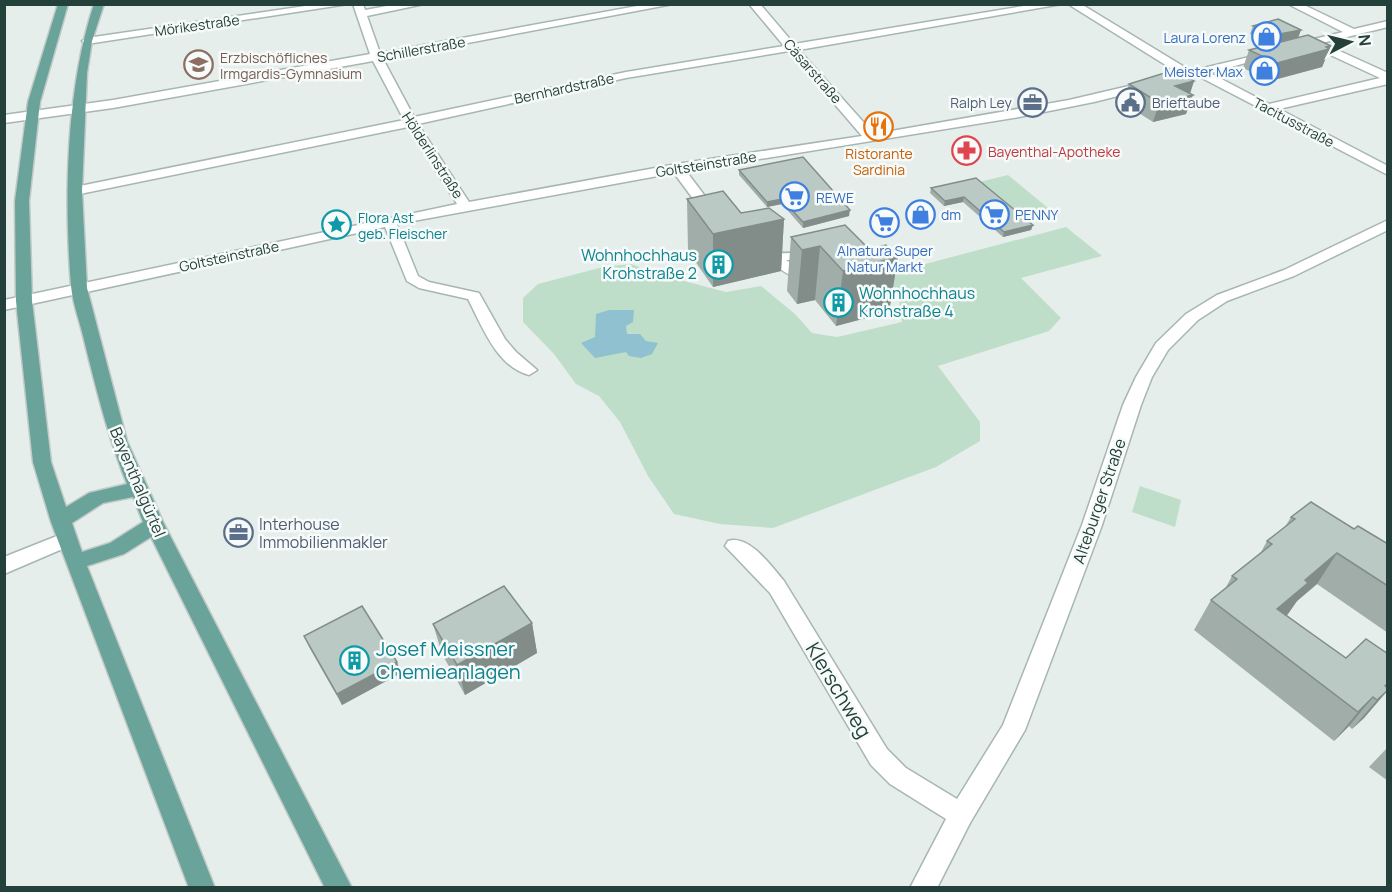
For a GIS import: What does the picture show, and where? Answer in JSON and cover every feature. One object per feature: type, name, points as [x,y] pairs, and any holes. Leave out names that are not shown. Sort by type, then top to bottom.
[{"type":"main road","points":[[63,4],[47,53],[32,116],[22,201],[14,303],[42,462],[64,531],[202,888]]},
{"type":"main road","name":"Bayenthalgürtel","points":[[99,4],[87,41],[77,110],[75,191],[79,288],[118,441],[154,525],[339,888]]},
{"type":"main road","points":[[64,531],[76,508],[96,496],[119,490],[138,490]]},
{"type":"main road","points":[[75,561],[100,557],[119,549],[154,525]]},
{"type":"street","name":"Mörikestraße","points":[[87,41],[343,4]]},
{"type":"street","points":[[359,9],[419,4]]},
{"type":"street","points":[[584,4],[594,18]]},
{"type":"street","name":"Schillerstraße","points":[[4,119],[77,110],[668,4]]},
{"type":"street","name":"Cäsarstraße","points":[[754,4],[871,139]]},
{"type":"street","name":"Bernhardstraße","points":[[75,191],[626,75],[792,47],[937,26],[1057,4]]},
{"type":"street","name":"Tacitusstraße","points":[[1072,4],[1195,73],[1388,171]]},
{"type":"street","points":[[1293,4],[1352,32]]},
{"type":"street","name":"Hölderlinstraße","points":[[359,9],[376,57],[408,122],[466,207]]},
{"type":"street","name":"Goltsteinstraße","points":[[14,303],[466,207],[677,168],[871,139],[1080,102],[1388,24]]},
{"type":"street","points":[[1311,42],[1388,79]]},
{"type":"street","points":[[1267,108],[1388,79]]},
{"type":"street","points":[[677,168],[712,214],[728,229]]},
{"type":"street","points":[[390,223],[412,278],[424,285],[474,296],[498,341],[510,356],[529,370]]},
{"type":"street","name":"Alteburger Straße","points":[[923,888],[961,815],[1013,730],[1092,525],[1114,455],[1144,377],[1162,347],[1191,317],[1222,298],[1310,263],[1388,224]]},
{"type":"street","points":[[747,241],[777,257]]},
{"type":"street","points":[[4,566],[64,531]]},
{"type":"street","name":"Klerschweg","points":[[735,546],[759,566],[777,587],[879,757],[898,777],[961,815]]},
{"type":"green space","points":[[1008,175],[1054,213],[1020,221],[975,183]]},
{"type":"green space","points":[[1066,227],[1102,256],[1021,278],[1061,318],[1049,331],[938,366],[980,422],[980,441],[936,467],[773,528],[720,524],[674,514],[648,476],[620,422],[599,396],[576,384],[554,354],[523,322],[523,298],[538,284],[603,267],[631,264],[661,275],[726,292],[761,286],[795,314],[812,333],[837,337],[902,322],[899,300],[877,281],[891,273]]},
{"type":"green space","points":[[1140,486],[1181,500],[1175,527],[1132,512]]},
{"type":"water","points":[[609,310],[634,310],[633,322],[626,326],[627,334],[640,334],[646,341],[658,343],[652,354],[641,358],[629,356],[626,352],[595,358],[581,343],[595,337],[596,314]]},
{"type":"building","points":[[1278,19],[1301,30],[1274,35],[1253,26]]},
{"type":"building","points":[[1308,35],[1331,46],[1326,47],[1329,49],[1277,63],[1249,50]]},
{"type":"building","points":[[1174,70],[1194,81],[1175,86],[1193,95],[1159,103],[1129,84]]},
{"type":"building","name":"REWE","points":[[803,157],[850,210],[803,222],[782,199],[767,202],[739,170]]},
{"type":"building","name":"PENNY","points":[[976,178],[1033,225],[1004,232],[964,197],[945,201],[931,188]]},
{"type":"building","points":[[723,191],[741,213],[769,208],[784,219],[713,234],[687,199]]},
{"type":"building","points":[[845,225],[869,249],[886,245],[898,257],[843,271],[820,246],[802,250],[791,237]]},
{"type":"building","points":[[1311,502],[1354,529],[1358,526],[1388,544],[1388,586],[1337,553],[1305,580],[1308,583],[1277,609],[1346,658],[1366,639],[1388,654],[1388,683],[1385,686],[1388,690],[1377,700],[1373,697],[1358,712],[1211,600],[1237,579],[1232,576],[1272,544],[1267,541],[1295,519],[1291,517]]},
{"type":"building","points":[[504,586],[532,623],[457,665],[433,624]]},
{"type":"building","name":"Josef Meissner Chemieanlagen","points":[[362,606],[397,662],[337,694],[304,636]]},
{"type":"place","name":"Laura Lorenz","points":[[1267,37]]},
{"type":"place","name":"Erzbischöfliches Irmgardis-Gymnasium","points":[[199,65]]},
{"type":"place","name":"Meister Max","points":[[1264,71]]},
{"type":"place","name":"Ralph Ley","points":[[1033,102]]},
{"type":"place","name":"Brieftaube","points":[[1131,102]]},
{"type":"place","name":"Ristorante Sardinia","points":[[879,126]]},
{"type":"place","name":"Bayenthal-Apotheke","points":[[967,151]]},
{"type":"place","name":"REWE","points":[[795,197]]},
{"type":"place","name":"dm","points":[[920,214]]},
{"type":"place","name":"PENNY","points":[[994,214]]},
{"type":"place","name":"Alnatura Super Natur Markt","points":[[885,223]]},
{"type":"place","name":"Flora Ast geb. Fleischer","points":[[337,225]]},
{"type":"place","name":"Wohnhochhaus Krohstraße 2","points":[[718,264]]},
{"type":"place","name":"Wohnhochhaus Krohstraße 4","points":[[838,302]]},
{"type":"place","name":"Interhouse Immobilienmakler","points":[[238,533]]},
{"type":"place","name":"Josef Meissner Chemieanlagen","points":[[355,660]]}]
